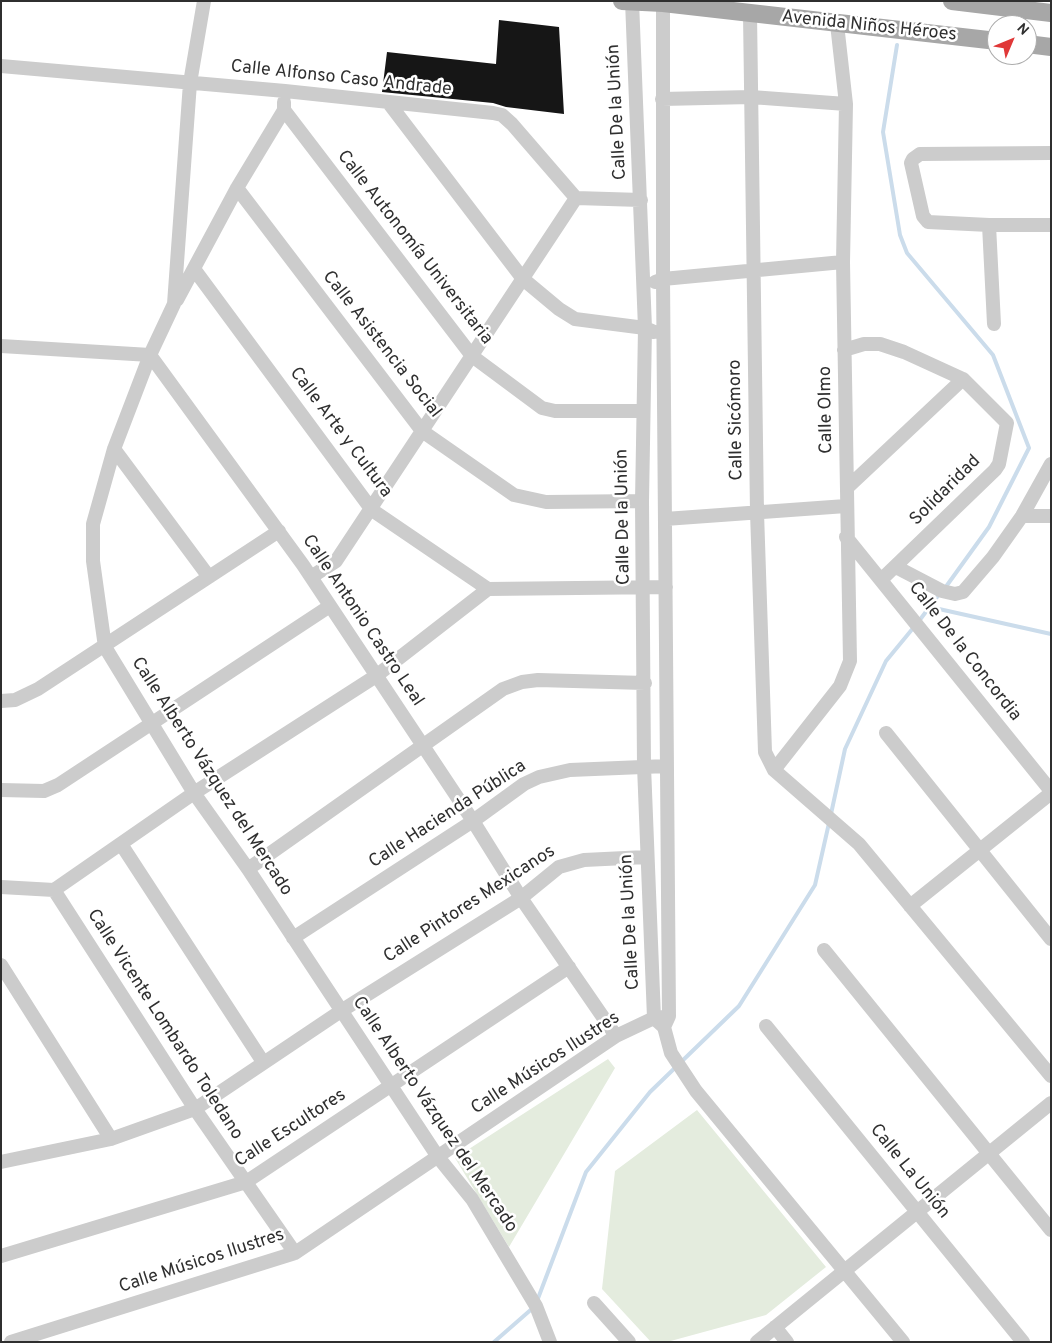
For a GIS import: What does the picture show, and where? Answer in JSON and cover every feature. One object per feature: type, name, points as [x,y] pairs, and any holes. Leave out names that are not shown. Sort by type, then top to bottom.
[{"type":"main road","name":"Avenida Niños Héroes","points":[[952,1],[1051,13]]},
{"type":"main road","name":"Avenida Niños Héroes","points":[[629,2],[663,2],[750,14],[987,40]]},
{"type":"main road","points":[[1037,45],[1051,47]]},
{"type":"street","name":"Calle Alberto Vázquez del Mercado","points":[[204,1],[190,83],[174,304],[150,356],[114,449],[92,524],[93,561],[105,647],[194,793],[248,869],[438,1157],[472,1199],[536,1306],[550,1342]]},
{"type":"street","name":"Calle De la Unión","points":[[629,2],[641,200],[646,328],[642,412],[646,857],[662,1020],[671,1053],[696,1091],[903,1342]]},
{"type":"street","name":"Calle De la Unión","points":[[662,1020],[667,766],[663,336],[663,2]]},
{"type":"street","name":"Calle Sicómoro","points":[[750,14],[757,512],[763,737],[767,760],[774,770],[813,806],[859,844],[1051,1076]]},
{"type":"street","name":"Calle Olmo","points":[[774,770],[840,686],[848,671],[850,661],[846,537],[848,487],[842,262],[846,104],[837,24]]},
{"type":"street","name":"Calle Alfonso Caso Andrade","points":[[1,66],[285,91],[502,116],[512,124],[576,198]]},
{"type":"street","points":[[174,304],[237,188],[284,110],[285,91]]},
{"type":"street","points":[[662,100],[751,97],[846,104]]},
{"type":"street","points":[[388,102],[523,279],[559,309],[575,319],[646,328],[663,336]]},
{"type":"street","name":"Calle Autonomía Universitaria","points":[[284,110],[472,356],[542,408],[555,411],[642,412]]},
{"type":"street","points":[[1051,153],[920,154],[911,163],[923,216],[932,223],[989,225],[1051,224]]},
{"type":"street","name":"Calle Asistencia Social","points":[[237,188],[422,431],[514,495],[546,502],[642,501]]},
{"type":"street","points":[[311,577],[336,561],[372,510],[576,198],[641,200]]},
{"type":"street","points":[[989,225],[994,324]]},
{"type":"street","points":[[644,285],[663,279],[842,262]]},
{"type":"street","name":"Calle Arte y Cultura","points":[[194,269],[372,510],[488,589]]},
{"type":"street","name":"Solidaridad","points":[[844,350],[864,344],[880,344],[964,379],[1007,423],[999,464],[882,579]]},
{"type":"street","points":[[1,346],[150,356]]},
{"type":"street","name":"Calle Antonio Castro Leal","points":[[150,356],[311,577],[473,821],[520,898],[616,1036]]},
{"type":"street","points":[[848,487],[964,379]]},
{"type":"street","points":[[114,449],[209,577]]},
{"type":"street","points":[[896,567],[942,591],[955,594],[963,592],[993,557],[1022,516],[1051,464]]},
{"type":"street","points":[[665,519],[846,506]]},
{"type":"street","points":[[1022,516],[1051,516]]},
{"type":"street","points":[[1,701],[15,700],[38,690],[279,531]]},
{"type":"street","name":"Calle De la Concordia","points":[[846,537],[882,579],[1051,792]]},
{"type":"street","points":[[1,887],[54,890],[194,793],[376,676],[488,589],[644,586],[666,588]]},
{"type":"street","points":[[1,790],[44,791],[58,785],[330,606]]},
{"type":"street","points":[[248,869],[503,689],[522,682],[538,680],[645,683]]},
{"type":"street","points":[[886,733],[1051,938]]},
{"type":"street","name":"Calle Hacienda Pública","points":[[293,938],[473,821],[524,784],[540,777],[570,770],[667,766]]},
{"type":"street","points":[[910,906],[1051,792]]},
{"type":"street","points":[[121,844],[263,1062]]},
{"type":"street","name":"Calle Pintores Mexicanos","points":[[1,1162],[111,1139],[194,1109],[341,1011],[520,898],[549,873],[571,862],[646,857]]},
{"type":"street","name":"Calle Vicente Lombardo Toledano","points":[[54,890],[194,1109],[295,1253]]},
{"type":"street","points":[[824,950],[1051,1230]]},
{"type":"street","points":[[1,965],[111,1139]]},
{"type":"street","name":"Calle Escultores","points":[[1,1256],[246,1182],[569,966]]},
{"type":"street","name":"Calle Músicos Ilustres","points":[[11,1342],[295,1253],[616,1036],[662,1020]]},
{"type":"street","name":"Calle La Unión","points":[[766,1026],[1023,1342]]},
{"type":"street","points":[[757,1342],[1051,1103]]},
{"type":"street","points":[[594,1303],[629,1342]]},
{"type":"street","points":[[775,1327],[787,1342]]},
{"type":"shaded area","points":[[608,1059],[615,1068],[509,1247],[455,1158]]},
{"type":"shaded area","points":[[697,1110],[826,1267],[766,1315],[667,1342],[651,1342],[602,1289],[615,1171]]},
{"type":"building","points":[[499,20],[559,27],[564,114],[506,107],[493,103],[382,92],[387,52],[496,64]]},
{"type":"waterway","points":[[897,45],[883,132],[900,235],[907,253],[993,355],[1029,448],[989,527],[945,588]]},
{"type":"waterway","points":[[919,621],[940,593]]},
{"type":"waterway","points":[[930,607],[1051,634]]},
{"type":"waterway","points":[[831,814],[845,749],[886,661],[914,627]]},
{"type":"waterway","points":[[537,1301],[586,1172],[650,1092],[739,1006],[815,885],[829,823]]},
{"type":"waterway","points":[[494,1342],[534,1307]]}]
